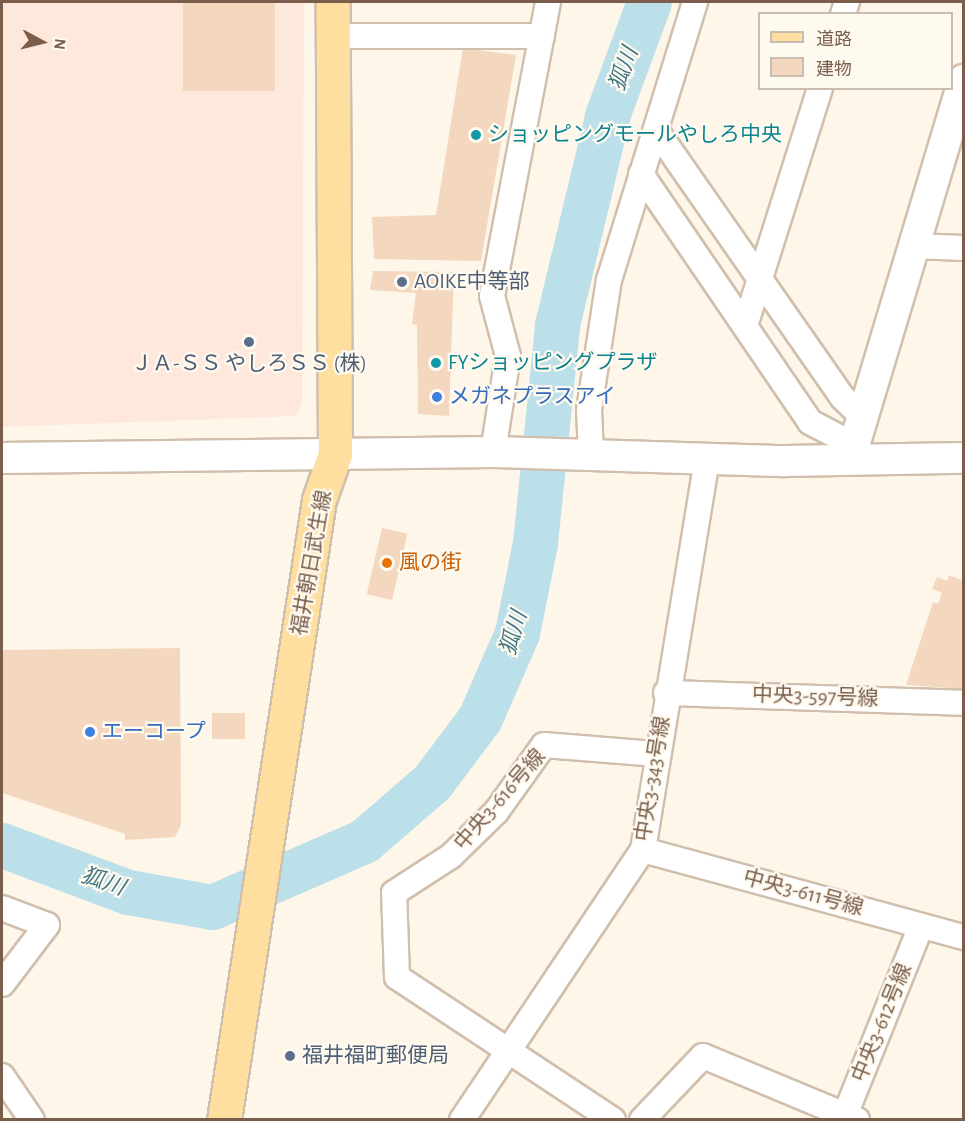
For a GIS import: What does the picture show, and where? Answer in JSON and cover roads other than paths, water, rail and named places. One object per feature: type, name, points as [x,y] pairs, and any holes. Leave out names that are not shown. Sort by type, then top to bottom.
[{"type":"main road","name":"福井朝日武生線","points":[[224,1119],[256,924],[319,500],[335,454],[333,2]]},
{"type":"street","points":[[508,452],[508,356],[492,296],[548,2]]},
{"type":"street","points":[[587,453],[596,354],[609,280],[695,2]]},
{"type":"street","points":[[333,36],[542,36]]},
{"type":"street","points":[[852,452],[963,80]]},
{"type":"street","points":[[746,326],[819,90]]},
{"type":"street","points":[[656,130],[761,277],[842,398],[862,416]]},
{"type":"street","points":[[641,174],[810,422],[852,452]]},
{"type":"street","points":[[913,246],[963,248]]},
{"type":"street","points":[[2,458],[508,452],[707,459],[852,452],[963,458]]},
{"type":"street","name":"中央3-343号線","points":[[462,1119],[643,850],[655,754],[707,459]]},
{"type":"street","name":"中央3-597号線","points":[[666,693],[963,704]]},
{"type":"street","name":"中央3-616号線","points":[[507,1052],[397,977],[394,893],[451,856],[496,812],[544,745],[655,754]]},
{"type":"street","name":"中央3-611号線","points":[[643,850],[963,937]]},
{"type":"street","points":[[2,908],[47,925],[2,984]]},
{"type":"street","name":"中央3-612号線","points":[[849,1118],[921,926]]},
{"type":"street","points":[[507,1052],[613,1119]]},
{"type":"street","points":[[642,1119],[703,1056],[849,1118]]},
{"type":"street","points":[[2,1076],[32,1119]]},
{"type":"waterway","name":"狐川","points":[[2,845],[128,892],[212,907],[364,841],[432,782],[480,718],[517,633],[535,543],[557,325],[607,116],[649,2]]},
{"type":"place","name":"ショッピングモールやしろ中央","points":[[476,135]]},
{"type":"place","name":"AOIKE中等部","points":[[402,282]]},
{"type":"place","name":"ＪＡ-ＳＳ やしろＳＳ (株)","points":[[249,342]]},
{"type":"place","name":"FYショッピングプラザ","points":[[436,363]]},
{"type":"place","name":"メガネプラスアイ","points":[[437,397]]},
{"type":"place","name":"風の街","points":[[387,563]]},
{"type":"place","name":"エーコープ","points":[[90,732]]},
{"type":"place","name":"福井福町郵便局","points":[[290,1056]]}]
